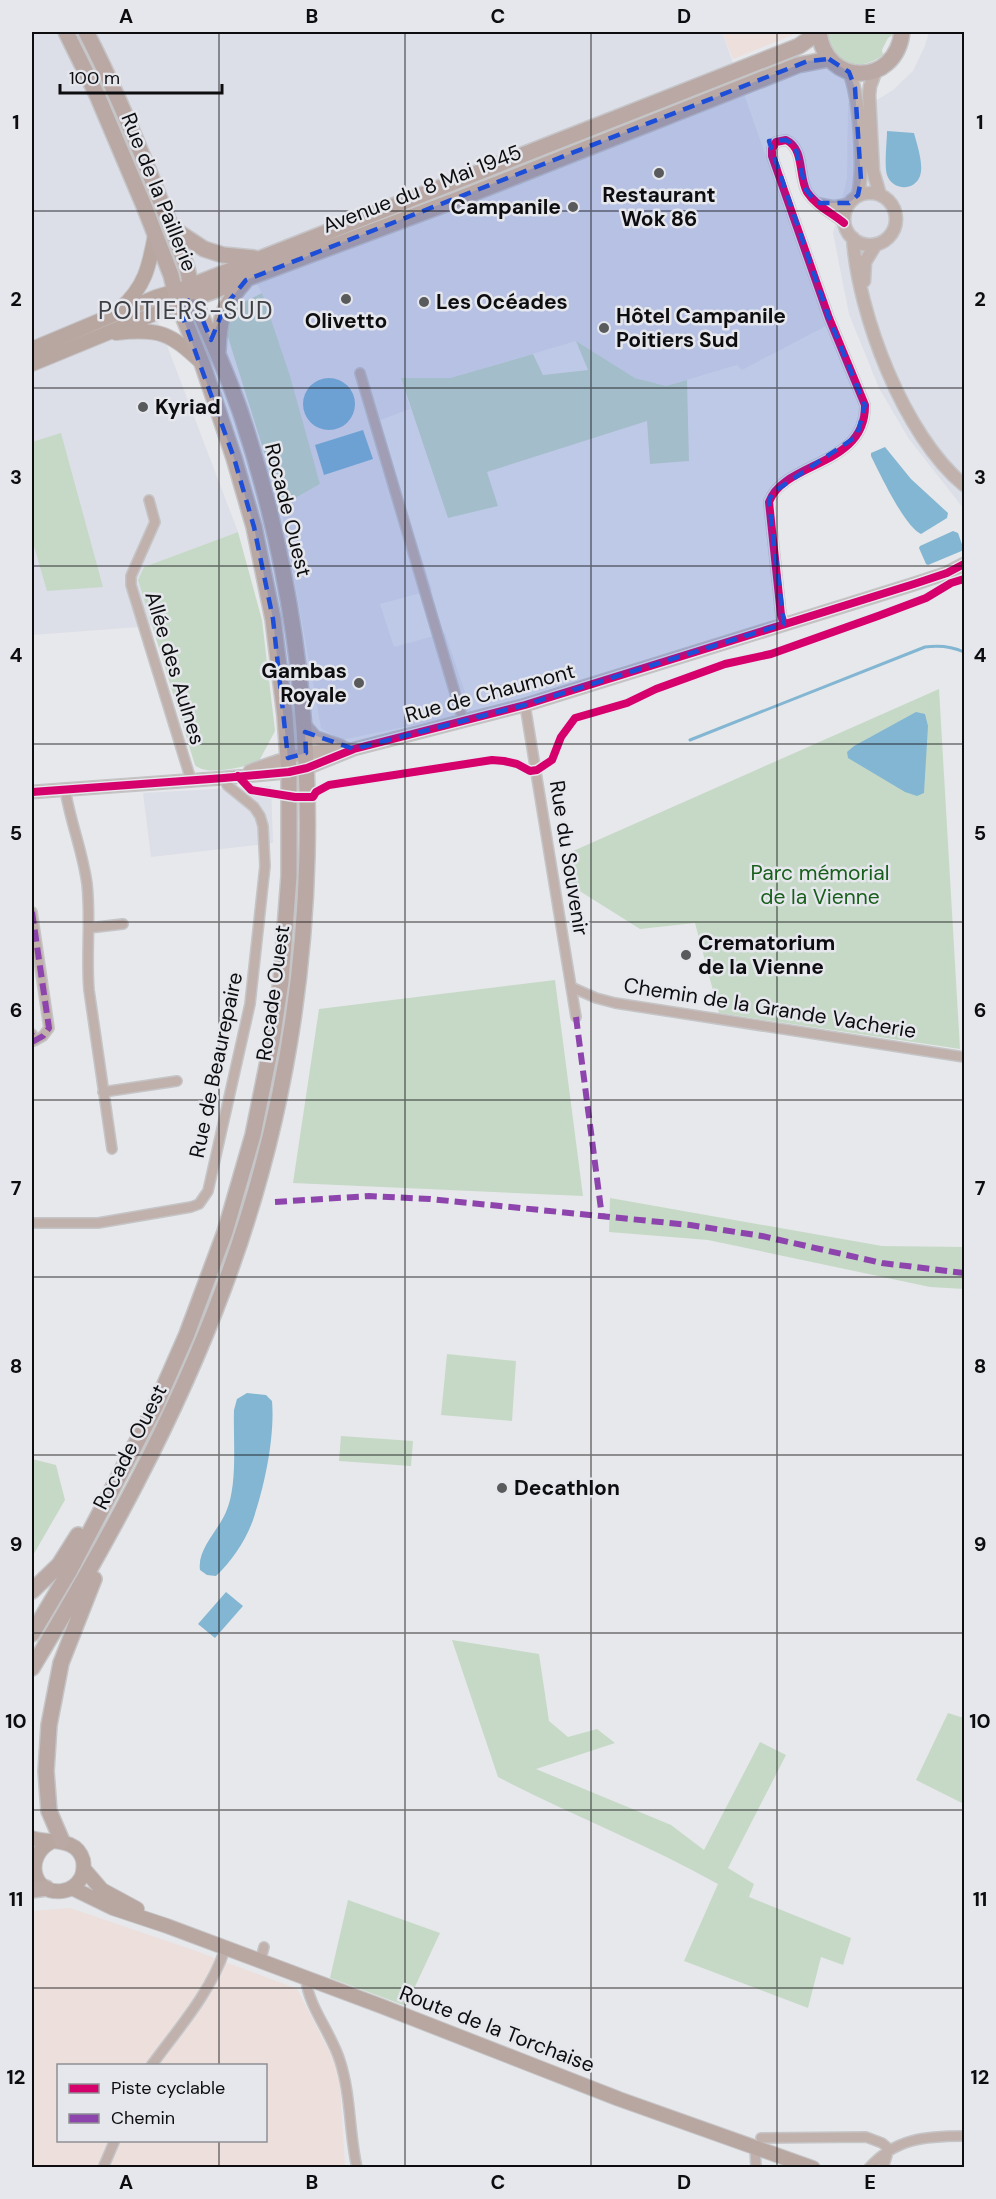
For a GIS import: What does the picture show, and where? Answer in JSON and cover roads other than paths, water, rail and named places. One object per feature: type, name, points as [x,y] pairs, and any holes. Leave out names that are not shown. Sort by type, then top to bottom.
[{"type":"main road","name":"Rue de la Paillerie","points":[[66,32],[103,110],[155,235],[184,295]]},
{"type":"main road","name":"Rue de la Paillerie","points":[[86,32],[116,94],[172,228],[190,279],[184,295]]},
{"type":"main road","points":[[819,32],[820,41],[829,59],[849,72],[867,73],[891,60],[897,52],[902,32]]},
{"type":"main road","name":"Avenue du 8 Mai 1945","points":[[32,364],[99,336],[257,258],[799,46],[819,32]]},
{"type":"main road","points":[[78,56],[99,81],[116,94],[103,110]]},
{"type":"main road","name":"Avenue du 8 Mai 1945","points":[[32,349],[156,297],[184,295],[246,280],[451,202],[788,68],[808,61],[829,59]]},
{"type":"main road","points":[[172,228],[204,249],[223,255],[257,258]]},
{"type":"main road","points":[[114,315],[131,300],[144,279],[155,235]]},
{"type":"main road","points":[[218,357],[218,331],[221,314],[229,300],[246,280]]},
{"type":"main road","name":"Rocade Ouest","points":[[32,1668],[133,1492],[180,1396],[225,1286],[270,1140],[289,1043],[304,932],[308,820],[306,761],[291,615],[272,520],[244,422],[218,357],[184,295]]},
{"type":"main road","name":"Rocade Ouest","points":[[32,1634],[69,1572],[155,1407],[187,1334],[218,1251],[241,1180],[260,1100],[272,1041],[286,931],[289,765],[280,667],[263,567],[234,458],[202,363],[184,295]]},
{"type":"main road","points":[[99,336],[141,330],[159,332],[177,341],[202,363]]},
{"type":"main road","points":[[32,1591],[59,1565],[155,1407]]},
{"type":"main road","points":[[56,1842],[46,1790],[47,1747],[54,1693],[72,1631],[133,1492]]},
{"type":"main road","points":[[32,1838],[56,1842],[76,1848],[81,1855],[84,1869],[78,1883],[72,1887],[59,1891],[39,1889],[33,1862],[39,1850],[56,1842]]},
{"type":"main road","name":"Route de la Torchaise","points":[[84,1869],[108,1894],[167,1926]]},
{"type":"main road","name":"Route de la Torchaise","points":[[72,1887],[113,1908],[306,1978],[505,2056],[758,2142],[779,2160],[813,2168]]},
{"type":"street","points":[[876,70],[869,95],[873,171],[880,195]]},
{"type":"street","points":[[844,224],[845,209],[853,199],[861,172],[856,96],[849,72]]},
{"type":"street","points":[[784,624],[781,615],[769,502],[772,493],[779,486],[828,459],[857,436],[863,424],[865,405],[829,318],[772,156],[772,149],[776,142],[786,140],[795,147],[805,187],[817,202],[844,224],[853,238],[860,290],[890,376],[925,441],[963,484]]},
{"type":"street","points":[[817,202],[834,206],[865,193],[880,195],[890,203],[896,218],[890,234],[876,244],[867,256],[863,271],[865,303]]},
{"type":"street","points":[[853,238],[868,244],[876,244]]},
{"type":"street","points":[[360,373],[463,720]]},
{"type":"street","name":"Allée des Aulnes","points":[[149,500],[155,522],[131,576],[131,585],[191,780]]},
{"type":"street","name":"Rue de Chaumont","points":[[32,792],[224,778],[306,761],[525,705],[947,573],[964,564]]},
{"type":"street","name":"Rue de Chaumont","points":[[947,573],[964,572]]},
{"type":"street","name":"Rue du Souvenir","points":[[525,705],[576,1017]]},
{"type":"street","points":[[304,724],[315,737],[334,745],[354,749]]},
{"type":"street","name":"Rue de Beaurepaire","points":[[32,1223],[98,1223],[191,1207],[199,1204],[207,1191],[250,1004],[265,866],[264,836],[260,816],[254,807],[227,785],[224,778]]},
{"type":"street","points":[[65,789],[86,882],[89,928],[88,970],[112,1149]]},
{"type":"street","points":[[32,912],[49,1028],[43,1036],[32,1039]]},
{"type":"street","points":[[89,928],[123,924]]},
{"type":"street","name":"Chemin de la Grande Vacherie","points":[[571,987],[615,1003],[964,1057]]},
{"type":"street","points":[[103,1092],[177,1081]]},
{"type":"street","points":[[260,1962],[264,1947]]},
{"type":"street","points":[[152,2064],[198,2002],[225,1949]]},
{"type":"street","points":[[306,1978],[310,1996],[340,2060],[346,2086],[357,2168]]},
{"type":"street","points":[[756,2168],[758,2142],[866,2136],[882,2143],[890,2150]]},
{"type":"street","points":[[869,2168],[878,2157],[899,2144],[919,2137],[964,2136]]},
{"type":"street","points":[[103,2168],[114,2142]]},
{"type":"street","points":[[883,2168],[890,2150]]},
{"type":"water","points":[[887,131],[914,133],[920,155],[921,171],[913,185],[898,186],[893,184],[887,175]]},
{"type":"water","points":[[324,378],[334,378],[348,385],[355,404],[348,423],[334,430],[324,430],[314,426],[307,419],[303,409],[303,399],[307,389],[314,382]]},
{"type":"water","points":[[363,430],[373,459],[324,475],[315,445]]},
{"type":"water","points":[[885,447],[911,479],[948,513],[947,518],[921,534],[908,521],[893,499],[871,456],[871,453]]},
{"type":"water","points":[[953,531],[958,533],[964,550],[926,564],[920,546]]},
{"type":"water","points":[[916,712],[925,714],[928,726],[924,793],[917,796],[905,792],[848,758],[847,752]]},
{"type":"water","points":[[247,1393],[266,1395],[272,1401],[271,1444],[262,1490],[251,1525],[233,1557],[216,1576],[207,1575],[200,1570],[200,1562],[205,1547],[230,1501],[234,1476],[234,1410],[237,1399]]},
{"type":"water","points":[[226,1592],[243,1606],[215,1638],[198,1624]]},
{"type":"waterway","points":[[690,740],[925,647],[945,646],[964,652]]},
{"type":"place","name":"Restaurant Wok 86","points":[[659,173]]},
{"type":"place","name":"Campanile","points":[[573,207]]},
{"type":"place","name":"Olivetto","points":[[346,299]]},
{"type":"place","name":"Les Océades","points":[[424,302]]},
{"type":"place","name":"Hôtel Campanile Poitiers Sud","points":[[604,328]]},
{"type":"place","name":"Kyriad","points":[[143,407]]},
{"type":"place","name":"Gambas Royale","points":[[359,683]]},
{"type":"place","name":"Crematorium de la Vienne","points":[[686,955]]},
{"type":"place","name":"Decathlon","points":[[502,1488]]},
{"type":"district","name":"POITIERS-SUD","points":[[186,310]]},
{"type":"park label","name":"Parc mémorial de la Vienne","points":[[820,885]]}]
